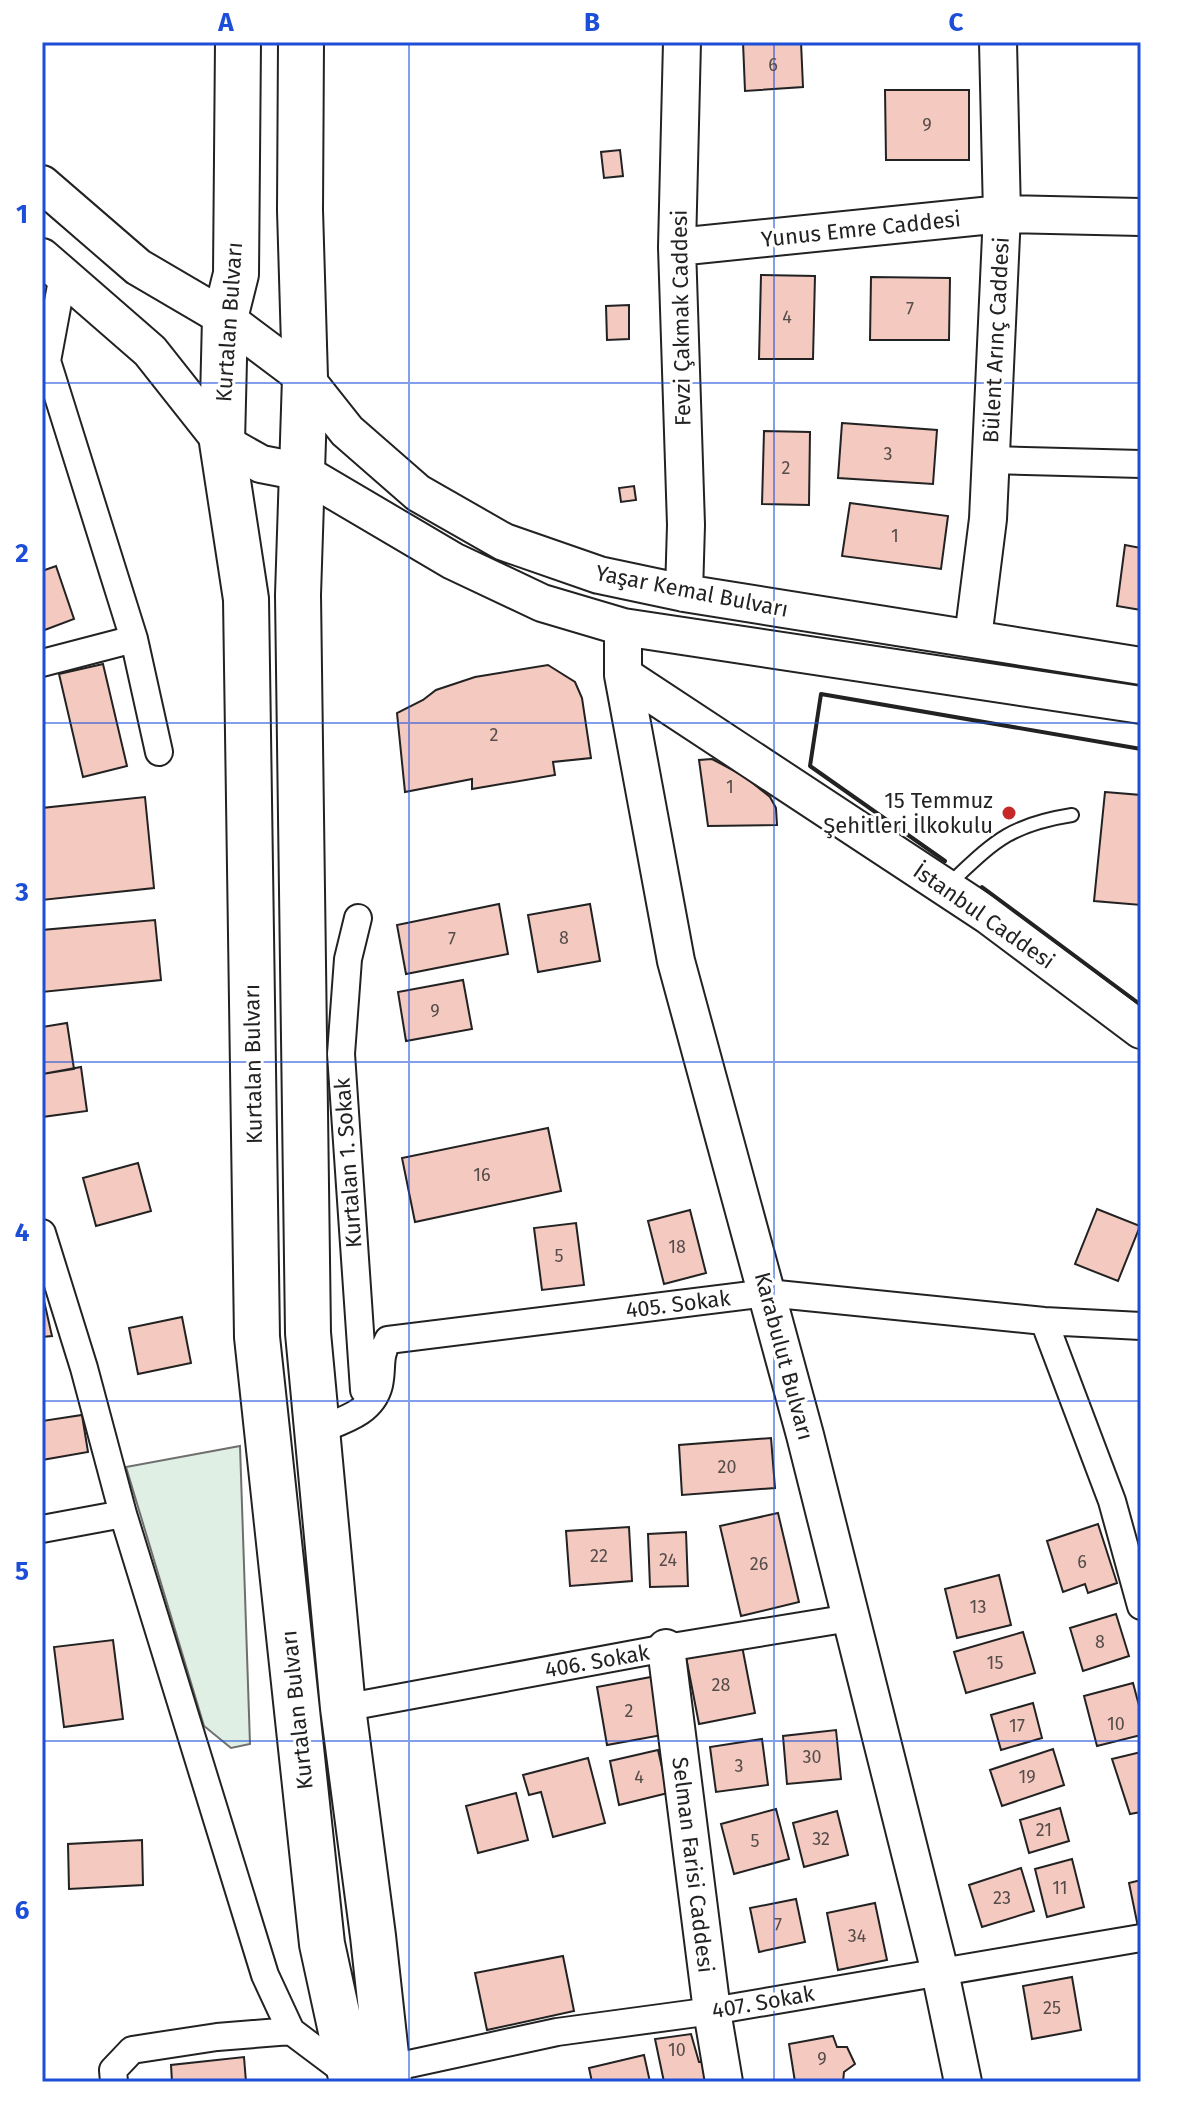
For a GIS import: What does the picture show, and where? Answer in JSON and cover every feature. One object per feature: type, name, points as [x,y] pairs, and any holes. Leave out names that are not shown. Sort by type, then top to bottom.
[{"type":"highway","name":"Kurtalan Bulvarı","points":[[238,42],[236,274],[225,318],[222,442],[246,599],[257,1337],[322,1944],[369,2077]]},
{"type":"highway","points":[[301,42],[300,210],[305,378],[298,595],[308,1333],[343,1708],[373,1936],[369,2077]]},
{"type":"street","name":"Fevzi Çakmak Caddesi","points":[[682,42],[677,247],[686,525],[684,593]]},
{"type":"street","name":"Bülent Arınç Caddesi","points":[[973,638],[988,519],[1002,214],[998,42]]},
{"type":"street","name":"Yaşar Kemal Bulvarı","points":[[42,184],[138,267],[225,318],[305,378],[347,431],[418,493],[504,542],[599,575],[684,593],[1141,666]]},
{"type":"street","name":"Yunus Emre Caddesi","points":[[677,247],[1002,214],[1141,217]]},
{"type":"street","points":[[52,266],[150,351],[222,442]]},
{"type":"street","points":[[52,266],[47,361],[134,639],[159,752]]},
{"type":"street","name":"Yaşar Kemal Bulvarı","points":[[222,442],[261,464],[302,472],[453,561],[542,603],[623,627],[1141,705]]},
{"type":"street","points":[[990,460],[1141,464]]},
{"type":"street","name":"Karabulut Bulvarı","points":[[623,627],[623,675],[676,961],[767,1293],[940,1972],[963,2082]]},
{"type":"street","points":[[42,663],[134,639]]},
{"type":"street","name":"İstanbul Caddesi","points":[[623,675],[989,916],[1141,1030]]},
{"type":"street","name":"Kurtalan 1. Sokak","points":[[358,918],[348,959],[341,1054],[366,1410]]},
{"type":"street","points":[[42,1233],[84,1368],[123,1514],[265,1975],[291,2031],[369,2077]]},
{"type":"street","name":"405. Sokak","points":[[366,1410],[379,1386],[380,1355],[388,1340],[767,1293],[1044,1321],[1141,1326]]},
{"type":"street","points":[[1044,1321],[1112,1501],[1141,1606]]},
{"type":"street","points":[[319,1430],[366,1410]]},
{"type":"street","points":[[42,1529],[123,1514]]},
{"type":"street","name":"406. Sokak","points":[[343,1708],[666,1648],[850,1618]]},
{"type":"street","name":"Selman Farisi Caddesi","points":[[666,1648],[712,2011],[724,2082]]},
{"type":"street","name":"407. Sokak","points":[[369,2077],[557,2032],[712,2011],[1141,1938]]},
{"type":"street","points":[[114,2082],[113,2070],[132,2050],[217,2037],[291,2031]]},
{"type":"lane","points":[[945,887],[997,839],[1037,821],[1072,815]]},
{"type":"green space","points":[[240,1446],[250,1744],[231,1748],[204,1726],[126,1467]]},
{"type":"building","points":[[743,42],[801,42],[803,87],[745,91]]},
{"type":"building","points":[[885,90],[969,90],[969,160],[886,160]]},
{"type":"building","points":[[620,150],[623,176],[604,178],[601,152]]},
{"type":"building","points":[[761,275],[815,276],[813,359],[759,359]]},
{"type":"building","points":[[871,277],[950,278],[949,340],[870,340]]},
{"type":"building","points":[[629,305],[629,339],[607,340],[606,306]]},
{"type":"building","points":[[842,423],[937,430],[933,484],[838,478]]},
{"type":"building","points":[[764,431],[810,432],[809,505],[762,504]]},
{"type":"building","points":[[634,486],[636,500],[621,502],[619,488]]},
{"type":"building","points":[[850,503],[948,516],[941,569],[842,556]]},
{"type":"building","points":[[1125,545],[1141,548],[1141,610],[1117,606]]},
{"type":"building","points":[[56,566],[74,619],[42,631],[42,571]]},
{"type":"building","points":[[103,664],[127,766],[83,777],[59,674]]},
{"type":"building","points":[[548,665],[575,682],[582,698],[591,758],[553,762],[555,775],[472,789],[472,779],[405,792],[397,713],[436,690],[475,677]]},
{"type":"building","points":[[712,759],[744,776],[770,797],[776,808],[777,825],[708,826],[699,760]]},
{"type":"building","points":[[1105,792],[1141,795],[1141,905],[1094,901]]},
{"type":"building","points":[[145,797],[154,888],[42,900],[42,808]]},
{"type":"building","points":[[499,904],[508,954],[406,974],[397,925]]},
{"type":"building","points":[[590,904],[600,961],[538,972],[528,915]]},
{"type":"building","points":[[155,920],[161,980],[42,992],[42,930]]},
{"type":"building","points":[[463,980],[472,1029],[406,1041],[398,992]]},
{"type":"building","points":[[67,1023],[74,1069],[42,1074],[42,1027]]},
{"type":"building","points":[[81,1067],[87,1111],[42,1117],[42,1074]]},
{"type":"building","points":[[548,1128],[561,1191],[415,1222],[402,1158]]},
{"type":"building","points":[[138,1163],[151,1211],[96,1226],[83,1178]]},
{"type":"building","points":[[1097,1209],[1140,1226],[1118,1281],[1075,1264]]},
{"type":"building","points":[[690,1210],[706,1273],[664,1284],[648,1221]]},
{"type":"building","points":[[576,1223],[584,1285],[542,1290],[534,1228]]},
{"type":"building","points":[[42,1292],[52,1336],[42,1337]]},
{"type":"building","points":[[182,1317],[191,1363],[138,1374],[129,1328]]},
{"type":"building","points":[[82,1415],[88,1452],[42,1460],[42,1421]]},
{"type":"building","points":[[771,1438],[775,1488],[682,1495],[679,1445]]},
{"type":"building","points":[[778,1513],[799,1602],[741,1616],[720,1526]]},
{"type":"building","points":[[1098,1524],[1117,1583],[1088,1593],[1085,1584],[1063,1592],[1047,1541]]},
{"type":"building","points":[[629,1527],[632,1581],[570,1586],[566,1531]]},
{"type":"building","points":[[686,1532],[688,1586],[650,1587],[648,1534]]},
{"type":"building","points":[[999,1575],[1011,1625],[957,1638],[945,1589]]},
{"type":"building","points":[[1116,1614],[1129,1656],[1083,1671],[1070,1628]]},
{"type":"building","points":[[1023,1632],[1035,1673],[966,1693],[954,1652]]},
{"type":"building","points":[[113,1640],[123,1719],[64,1727],[54,1647]]},
{"type":"building","points":[[742,1646],[755,1713],[699,1724],[686,1657]]},
{"type":"building","points":[[651,1677],[662,1735],[607,1745],[597,1687]]},
{"type":"building","points":[[1133,1683],[1141,1713],[1141,1735],[1097,1746],[1084,1696]]},
{"type":"building","points":[[1033,1703],[1042,1738],[1001,1750],[991,1715]]},
{"type":"building","points":[[836,1730],[841,1779],[787,1784],[783,1736]]},
{"type":"building","points":[[762,1739],[768,1785],[716,1792],[710,1747]]},
{"type":"building","points":[[1053,1749],[1064,1785],[1002,1806],[990,1770]]},
{"type":"building","points":[[658,1750],[668,1793],[619,1805],[610,1761]]},
{"type":"building","points":[[1141,1752],[1141,1812],[1130,1814],[1112,1759]]},
{"type":"building","points":[[588,1758],[605,1823],[553,1837],[541,1792],[529,1795],[523,1775]]},
{"type":"building","points":[[516,1793],[528,1840],[478,1853],[466,1806]]},
{"type":"building","points":[[1060,1808],[1069,1841],[1029,1853],[1020,1820]]},
{"type":"building","points":[[776,1809],[789,1859],[734,1874],[721,1824]]},
{"type":"building","points":[[837,1811],[848,1855],[804,1867],[793,1823]]},
{"type":"building","points":[[142,1840],[143,1885],[69,1889],[68,1844]]},
{"type":"building","points":[[1072,1859],[1084,1907],[1047,1917],[1035,1869]]},
{"type":"building","points":[[1021,1868],[1034,1911],[982,1927],[969,1885]]},
{"type":"building","points":[[1141,1880],[1141,1926],[1138,1927],[1129,1883]]},
{"type":"building","points":[[796,1899],[805,1942],[759,1952],[750,1908]]},
{"type":"building","points":[[875,1903],[887,1960],[838,1970],[827,1913]]},
{"type":"building","points":[[563,1956],[574,2011],[487,2030],[475,1973]]},
{"type":"building","points":[[1072,1977],[1081,2030],[1032,2039],[1023,1986]]},
{"type":"building","points":[[691,2034],[699,2062],[710,2062],[714,2082],[664,2082],[655,2039]]},
{"type":"building","points":[[833,2036],[837,2047],[847,2047],[855,2064],[844,2072],[843,2082],[795,2082],[789,2044]]},
{"type":"building","points":[[644,2055],[650,2082],[592,2082],[589,2068]]},
{"type":"building","points":[[244,2057],[246,2082],[172,2082],[171,2065]]},
{"type":"wall","points":[[945,861],[810,766],[821,694],[1141,749]]},
{"type":"wall","points":[[982,887],[1141,1005]]},
{"type":"place","name":"15 Temmuz Şehitleri İlkokulu","points":[[1009,813]]}]
